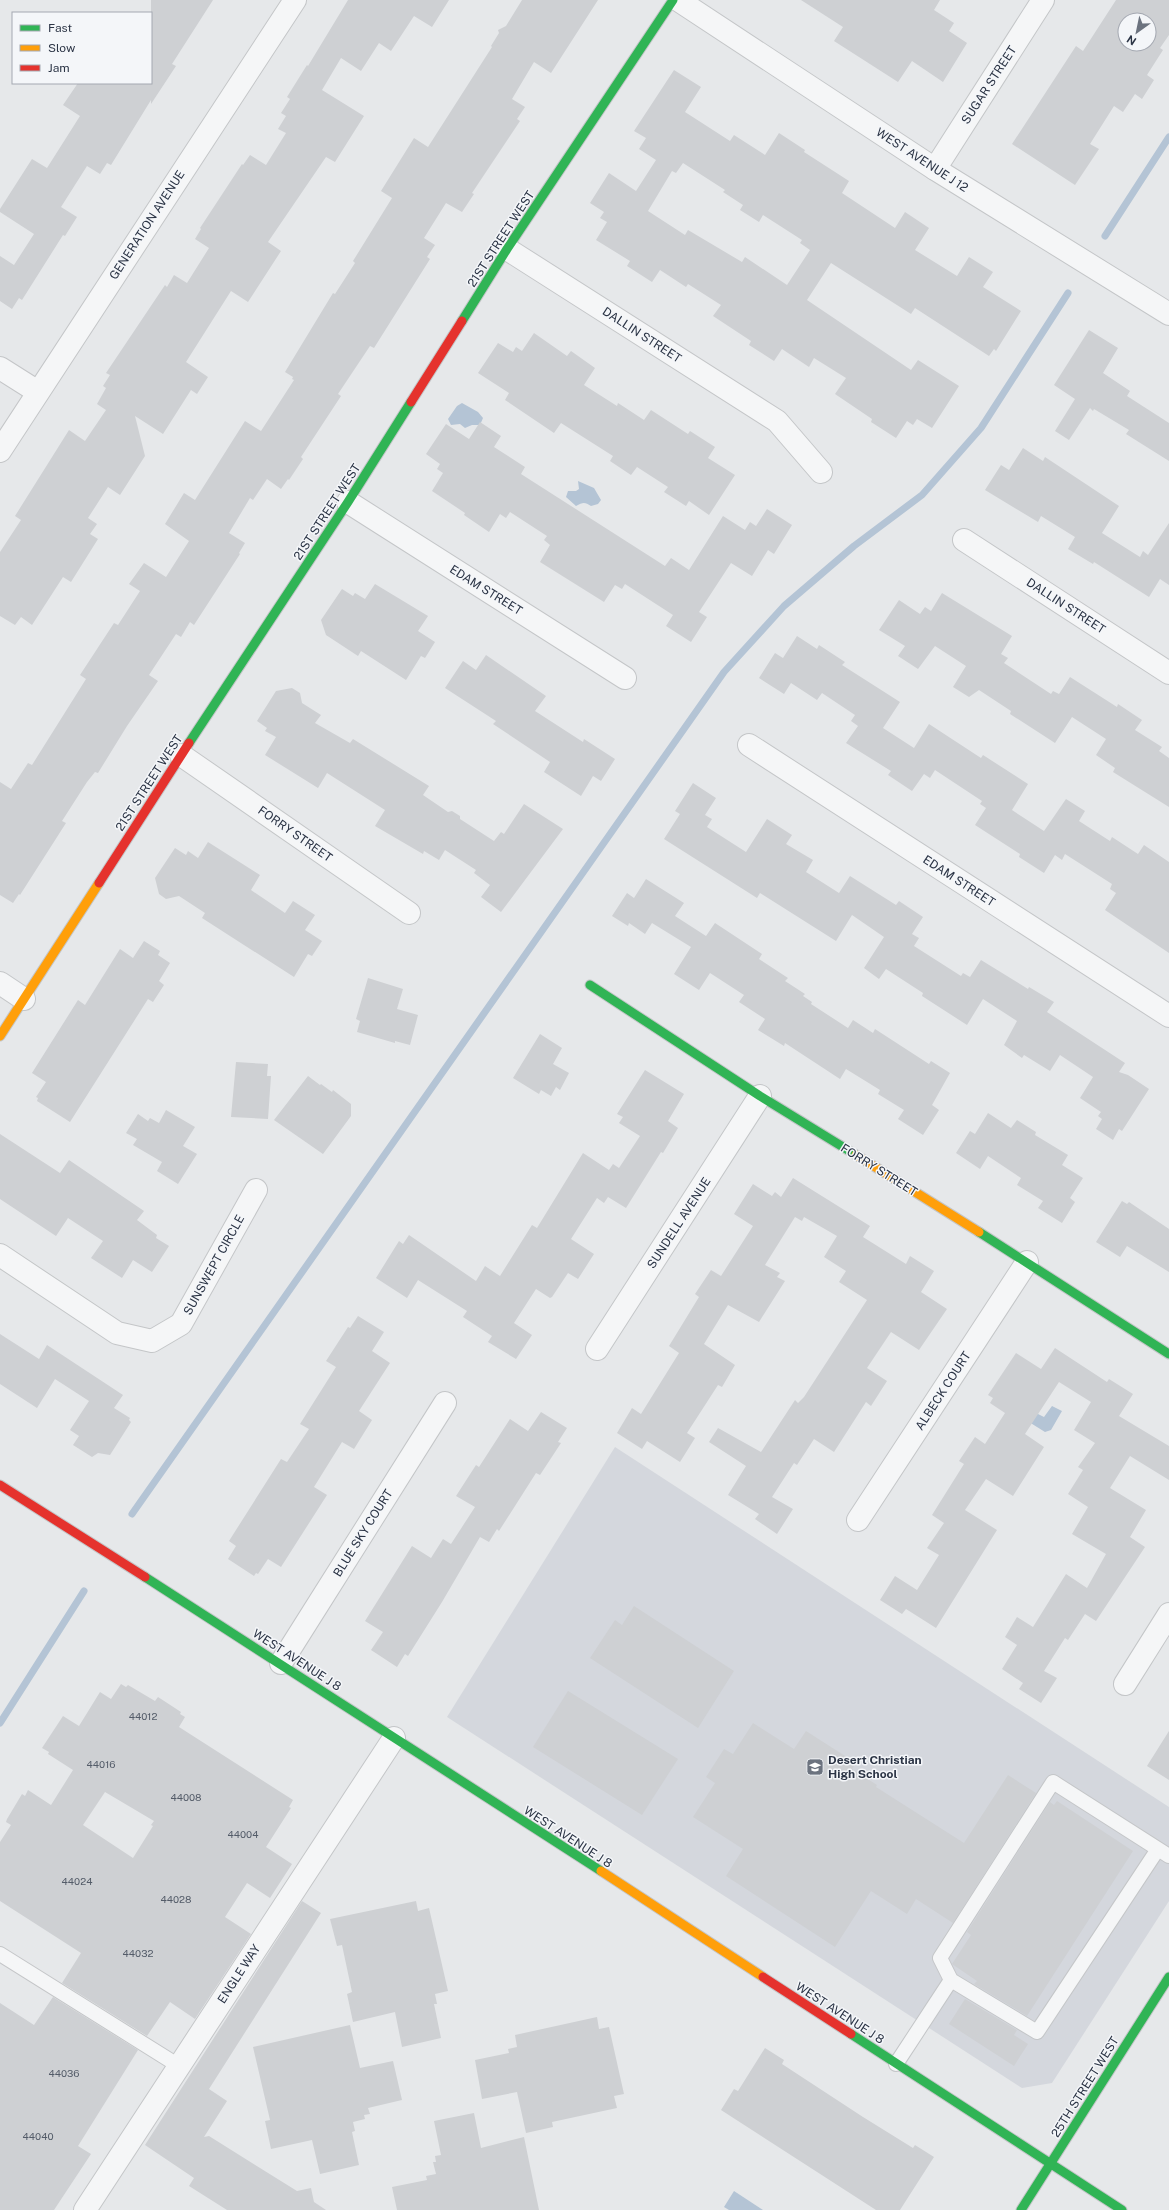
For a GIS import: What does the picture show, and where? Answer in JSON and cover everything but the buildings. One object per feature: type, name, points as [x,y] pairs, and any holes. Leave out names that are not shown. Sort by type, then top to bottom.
[{"type":"street","name":"GENERATION AVENUE","points":[[0,451],[295,0]]},
{"type":"street","name":"21ST STREET WEST","points":[[0,1036],[181,755],[348,502],[507,249],[673,0]]},
{"type":"street","name":"WEST AVENUE J 12","points":[[678,0],[934,169],[1169,314]]},
{"type":"street","name":"SUGAR STREET","points":[[934,169],[1042,0]]},
{"type":"street","name":"DALLIN STREET","points":[[507,249],[777,422],[821,472]]},
{"type":"street","points":[[0,368],[38,392]]},
{"type":"street","name":"EDAM STREET","points":[[348,502],[625,678]]},
{"type":"street","name":"DALLIN STREET","points":[[964,540],[1169,673]]},
{"type":"street","name":"EDAM STREET","points":[[749,745],[1169,1016]]},
{"type":"street","name":"FORRY STREET","points":[[181,755],[409,913]]},
{"type":"street","points":[[0,983],[24,999]]},
{"type":"street","name":"FORRY STREET","points":[[590,985],[760,1096],[1027,1262],[1169,1354]]},
{"type":"street","name":"SUNDELL AVENUE","points":[[597,1349],[760,1096]]},
{"type":"street","name":"SUNSWEPT CIRCLE","points":[[0,1255],[116,1333],[152,1341],[181,1324],[256,1190]]},
{"type":"street","name":"ALBECK COURT","points":[[858,1520],[1027,1262]]},
{"type":"street","name":"BLUE SKY COURT","points":[[281,1663],[445,1402]]},
{"type":"street","name":"WEST AVENUE J 8","points":[[0,1484],[281,1663],[394,1738],[1122,2210]]},
{"type":"street","points":[[1125,1684],[1169,1614]]},
{"type":"street","name":"ENGLE WAY","points":[[85,2210],[394,1738]]},
{"type":"street","name":"25TH STREET WEST","points":[[1021,2210],[1169,1977]]},
{"type":"lane","points":[[1053,1782],[1163,1853],[1037,2032],[951,1980],[940,1958],[1053,1782]]},
{"type":"lane","points":[[0,1954],[179,2066]]},
{"type":"lane","points":[[896,2064],[951,1980]]},
{"type":"shaded area","name":"Desert Christian High School","points":[[615,1447],[1169,1807],[1169,1901],[1052,2083],[1022,2088],[447,1717]]},
{"type":"water","points":[[462,403],[478,412],[483,418],[480,425],[472,425],[465,428],[460,424],[451,425],[448,419],[457,406]]},
{"type":"water","points":[[578,481],[594,488],[601,500],[598,504],[591,506],[584,503],[576,506],[566,497],[568,491],[576,491],[579,489]]},
{"type":"water","points":[[1052,1406],[1062,1411],[1051,1430],[1045,1432],[1029,1422],[1034,1412],[1044,1417]]},
{"type":"water","points":[[734,2191],[763,2210],[729,2210],[724,2207]]},
{"type":"waterway","points":[[1105,236],[1169,137]]},
{"type":"waterway","points":[[132,1514],[724,672],[784,606],[854,546],[922,495],[981,428],[1068,293]]},
{"type":"waterway","points":[[0,1723],[84,1591]]},
{"type":"traffic: fast","points":[[462,321],[507,249],[673,0]]},
{"type":"traffic: fast","points":[[189,743],[348,502],[411,402]]},
{"type":"traffic: fast","points":[[590,985],[760,1096],[856,1155]]},
{"type":"traffic: fast","points":[[979,1232],[1169,1354]]},
{"type":"traffic: fast","points":[[145,1577],[601,1871]]},
{"type":"traffic: fast","points":[[1021,2210],[1169,1977]]},
{"type":"traffic: fast","points":[[851,2034],[1122,2210]]},
{"type":"traffic: slow","points":[[0,1036],[99,883]]},
{"type":"traffic: slow","points":[[856,1155],[979,1232]]},
{"type":"traffic: slow","points":[[601,1871],[763,1977]]},
{"type":"traffic: jam","points":[[411,402],[462,321]]},
{"type":"traffic: jam","points":[[99,883],[189,743]]},
{"type":"traffic: jam","points":[[0,1485],[145,1577]]},
{"type":"traffic: jam","points":[[763,1977],[851,2034]]},
{"type":"place","name":"Desert Christian High School","points":[[815,1767]]}]
